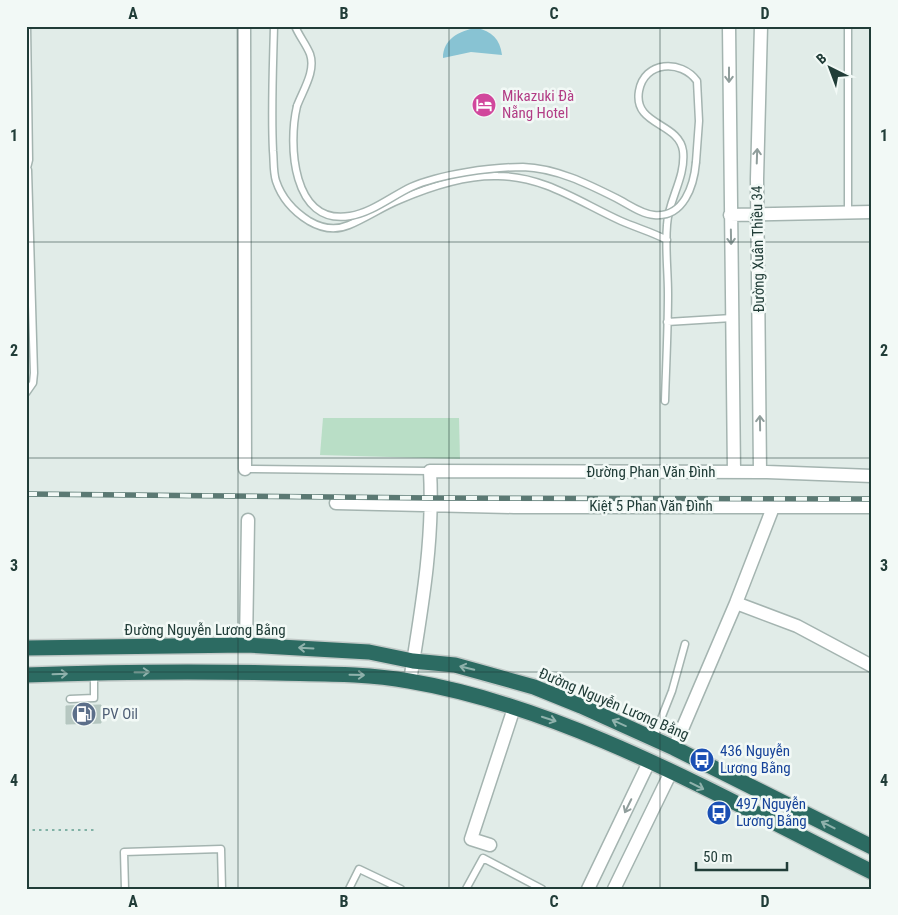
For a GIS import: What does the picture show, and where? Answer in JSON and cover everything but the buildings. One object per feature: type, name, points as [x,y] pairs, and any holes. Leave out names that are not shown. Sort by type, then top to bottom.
[{"type":"highway","name":"Đường Nguyễn Lương Bằng","points":[[26,648],[246,645],[369,652],[413,661],[454,665],[534,687],[653,738],[872,847]]},
{"type":"highway","points":[[26,675],[203,672],[359,675],[410,681],[478,697],[556,721],[671,772],[872,872]]},
{"type":"street","points":[[244,26],[245,469]]},
{"type":"street","name":"Đường Xuân Thiều 34","points":[[729,26],[734,472]]},
{"type":"street","name":"Đường Xuân Thiều 34","points":[[760,472],[757,214],[761,26]]},
{"type":"street","points":[[730,215],[872,212]]},
{"type":"street","points":[[410,681],[424,588],[431,506],[430,471]]},
{"type":"street","name":"Đường Phan Văn Đình","points":[[430,471],[760,472],[872,476]]},
{"type":"street","name":"Kiệt 5 Phan Văn Đình","points":[[336,503],[431,506],[774,505],[872,507]]},
{"type":"street","points":[[674,748],[736,604],[774,505]]},
{"type":"street","points":[[246,645],[248,520]]},
{"type":"street","points":[[736,604],[797,626],[872,666]]},
{"type":"street","points":[[490,845],[471,839],[514,708]]},
{"type":"street","points":[[588,889],[649,762]]},
{"type":"street","points":[[614,889],[671,772]]},
{"type":"lane","points":[[26,393],[30,389],[34,372],[27,171],[27,26]]},
{"type":"lane","points":[[274,26],[272,130],[275,179],[284,200],[299,214],[318,226],[331,228],[347,226],[399,200],[420,192],[472,178],[498,176],[544,184],[588,203],[622,222],[648,230],[667,240]]},
{"type":"lane","points":[[295,26],[310,54],[312,63],[309,77],[297,106],[293,136],[300,185],[310,204],[322,212],[335,216],[350,216],[362,212],[413,186],[437,179],[524,167],[552,171],[574,179],[638,210],[654,215],[666,214],[680,205],[689,194],[696,162],[699,121],[697,81],[683,68],[660,66],[650,72],[643,80],[639,91],[639,102],[646,117],[675,136],[682,151],[681,175],[667,224],[665,401]]},
{"type":"lane","points":[[848,26],[848,212]]},
{"type":"lane","points":[[667,322],[732,318]]},
{"type":"lane","points":[[245,469],[430,471]]},
{"type":"lane","points":[[653,738],[672,691],[685,644]]},
{"type":"lane","points":[[70,699],[94,698],[94,673]]},
{"type":"lane","points":[[125,889],[124,852],[221,849],[222,889]]},
{"type":"lane","points":[[466,889],[483,858],[542,889]]},
{"type":"lane","points":[[349,889],[359,869],[401,889]]},
{"type":"path","points":[[26,830],[97,830]]},
{"type":"green space","points":[[323,418],[459,418],[460,459],[320,455]]},
{"type":"water","points":[[476,28],[487,31],[497,40],[502,55],[471,52],[443,58],[446,46],[453,37],[464,31]]},
{"type":"railway","points":[[26,494],[432,498],[872,499]]},
{"type":"place","name":"Mikazuki Đà Nẵng Hotel","points":[[484,105]]},
{"type":"place","name":"PV Oil","points":[[84,714]]},
{"type":"place","name":"436 Nguyễn Lương Bằng","points":[[702,760]]},
{"type":"place","name":"497 Nguyễn Lương Bằng","points":[[719,813]]}]
